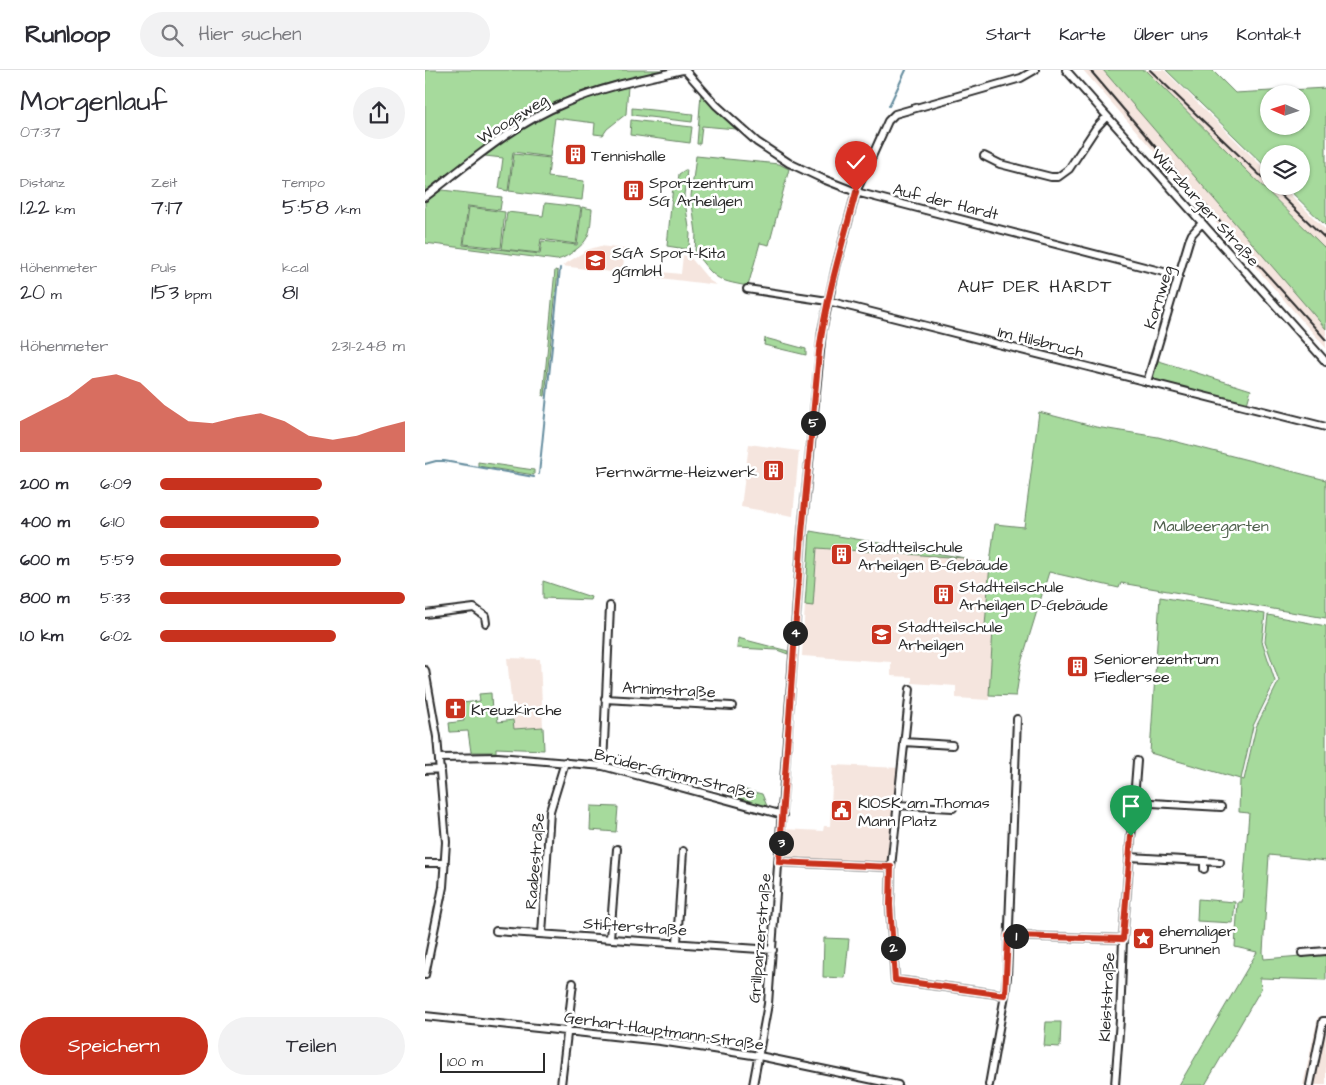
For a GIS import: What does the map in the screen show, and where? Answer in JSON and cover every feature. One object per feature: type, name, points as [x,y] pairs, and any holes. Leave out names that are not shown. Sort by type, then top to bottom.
[{"type":"street","name":"Auf der Hardt","points":[[684,70],[716,105],[757,142],[789,163],[823,179],[856,192],[1179,276]]},
{"type":"street","name":"Woogsweg","points":[[425,197],[524,124],[563,103],[589,93],[684,70]]},
{"type":"street","name":"Grillparzerstraße","points":[[753,1085],[769,1004],[802,533],[819,352],[828,301],[856,192],[889,121],[895,114],[1021,78],[1035,70]]},
{"type":"street","name":"Würzburger Straße","points":[[1066,70],[1326,362]]},
{"type":"street","points":[[984,156],[1001,164],[1051,177],[1058,177],[1069,169],[1096,128],[1107,116]]},
{"type":"street","name":"Kornweg","points":[[1147,382],[1192,234],[1202,223]]},
{"type":"street","name":"Im Hilsbruch","points":[[747,289],[828,301],[1326,427]]},
{"type":"street","points":[[603,766],[610,606]]},
{"type":"street","points":[[425,614],[475,608],[485,616],[486,623]]},
{"type":"street","points":[[425,670],[440,758],[446,842],[439,906],[425,975]]},
{"type":"street","points":[[910,689],[891,867],[890,905],[895,980],[1005,995]]},
{"type":"street","name":"Arnimstraße","points":[[605,699],[732,706]]},
{"type":"street","points":[[989,1085],[1005,995],[1017,719]]},
{"type":"street","points":[[904,742],[952,745]]},
{"type":"street","name":"Brüder-Grimm-Straße","points":[[440,758],[498,757],[603,766],[783,815]]},
{"type":"street","name":"Kleiststraße","points":[[1115,1085],[1123,939],[1137,761]]},
{"type":"street","name":"Raabestraße","points":[[542,934],[550,811],[565,762]]},
{"type":"street","points":[[425,770],[441,769]]},
{"type":"street","points":[[1134,802],[1221,807]]},
{"type":"street","points":[[897,805],[953,808]]},
{"type":"street","points":[[610,938],[617,848]]},
{"type":"street","points":[[677,942],[683,851]]},
{"type":"street","points":[[1129,857],[1220,862]]},
{"type":"street","points":[[1204,869],[1205,861]]},
{"type":"street","points":[[779,862],[891,867]]},
{"type":"street","points":[[425,863],[445,863]]},
{"type":"street","name":"Stifterstraße","points":[[496,932],[677,942],[773,950]]},
{"type":"street","points":[[1008,936],[1123,939]]},
{"type":"street","points":[[1302,953],[1326,951]]},
{"type":"street","points":[[561,1085],[573,983]]},
{"type":"street","name":"Gerhart-Hauptmann-Straße","points":[[425,1016],[660,1041],[759,1056],[898,1085]]},
{"type":"street","points":[[1310,1085],[1323,1021],[1326,1021]]},
{"type":"shaded area","points":[[1083,70],[1103,70],[1326,329],[1326,348]]},
{"type":"shaded area","points":[[1145,70],[1164,70],[1260,164],[1260,184]]},
{"type":"shaded area","points":[[1271,195],[1291,195],[1326,230],[1326,249]]},
{"type":"shaded area","name":"SGA Sport-Kita gGmbH","points":[[600,246],[625,249],[623,268],[681,274],[683,255],[690,257],[710,281],[717,285],[562,266],[587,250]]},
{"type":"shaded area","points":[[749,444],[799,451],[793,516],[741,507]]},
{"type":"shaded area","name":"Stadtteilschule Arheilgen","points":[[817,548],[965,558],[965,560],[990,563],[985,626],[993,629],[989,700],[956,698],[956,686],[912,683],[912,677],[891,676],[891,662],[802,656],[805,605],[813,605]]},
{"type":"shaded area","points":[[507,658],[540,659],[543,727],[514,729]]},
{"type":"shaded area","points":[[833,765],[901,768],[891,867],[779,862],[782,829],[823,831],[824,826],[830,826]]},
{"type":"shaded area","points":[[1318,1017],[1326,1017],[1326,1085],[1303,1085]]},
{"type":"green space","points":[[425,70],[664,70],[586,90],[543,109],[491,142],[425,192]]},
{"type":"green space","points":[[1103,70],[1145,70],[1260,184],[1260,195],[1271,195],[1326,249],[1326,329]]},
{"type":"green space","points":[[1166,70],[1212,70],[1235,93],[1260,92],[1260,135],[1310,135],[1310,89],[1326,88],[1326,226],[1294,195],[1310,195],[1310,145],[1260,145],[1260,161]]},
{"type":"green space","points":[[628,86],[626,114],[607,129],[603,135],[594,134],[595,123],[555,118],[550,157],[513,152],[508,191],[499,189],[503,158],[485,156],[489,152],[526,127],[556,110],[589,97]]},
{"type":"green space","points":[[701,93],[736,129],[702,126],[700,144],[697,144]]},
{"type":"green space","points":[[632,108],[693,114],[692,122],[632,115]]},
{"type":"green space","points":[[631,120],[692,127],[690,143],[630,135]]},
{"type":"green space","points":[[514,154],[550,158],[548,177],[584,181],[582,200],[509,191]]},
{"type":"green space","points":[[696,156],[779,164],[789,169],[769,245],[760,243],[748,286],[717,277],[695,253],[696,233],[691,196]]},
{"type":"green space","points":[[687,170],[684,195],[690,234],[689,246],[686,249],[667,246],[673,186],[678,182],[679,174]]},
{"type":"green space","points":[[442,190],[502,197],[500,210],[468,206],[463,245],[540,254],[542,241],[577,245],[582,207],[592,209],[589,233],[580,247],[557,260],[425,243],[425,202]]},
{"type":"green space","points":[[545,203],[581,207],[576,244],[541,239],[539,253],[502,249],[507,212],[543,216]]},
{"type":"green space","points":[[469,207],[505,212],[501,248],[464,244]]},
{"type":"green space","points":[[555,270],[558,271],[545,396],[543,396]]},
{"type":"green space","points":[[765,338],[806,349],[806,355],[764,345]]},
{"type":"green space","points":[[1156,360],[1251,390],[1247,404],[1155,380],[1152,375]]},
{"type":"green space","name":"Maulbeergarten","points":[[1039,412],[1096,427],[1158,437],[1326,480],[1326,618],[1121,583],[1119,588],[1049,572],[1021,663],[1016,696],[989,695],[993,629],[985,626],[995,524],[1024,527]]},
{"type":"green space","points":[[478,462],[534,470],[534,475],[478,466]]},
{"type":"green space","points":[[810,531],[965,558],[817,548],[813,606],[805,605]]},
{"type":"green space","points":[[543,581],[591,597],[590,600],[543,598]]},
{"type":"green space","points":[[1160,597],[1265,614],[1262,641],[1275,681],[1253,726],[1241,779],[1244,780],[1256,727],[1279,681],[1265,641],[1268,615],[1326,626],[1326,861],[1269,855],[1263,952],[1264,959],[1326,954],[1326,980],[1260,978],[1261,989],[1205,1085],[1179,1085],[1257,952],[1235,947],[1238,902],[1242,902],[1249,813],[1239,812],[1240,779],[1150,753]]},
{"type":"green space","points":[[738,638],[788,651],[788,654],[777,650],[737,648]]},
{"type":"green space","points":[[491,693],[492,714],[497,714],[498,722],[513,720],[514,729],[543,727],[544,750],[496,748],[496,752],[471,752],[468,731],[450,732],[449,723],[464,721],[462,703],[480,701],[479,694]]},
{"type":"green space","points":[[733,787],[762,794],[767,806],[732,797]]},
{"type":"green space","points":[[591,806],[618,807],[616,832],[590,830]]},
{"type":"green space","points":[[1198,899],[1235,902],[1233,923],[1197,921]]},
{"type":"green space","points":[[824,938],[849,939],[845,978],[823,977]]},
{"type":"green space","points":[[1046,1022],[1061,1022],[1060,1047],[1044,1046]]},
{"type":"waterway","points":[[889,106],[906,70]]},
{"type":"waterway","points":[[539,474],[560,268]]},
{"type":"waterway","points":[[425,464],[444,461],[534,477]]},
{"type":"railway","points":[[1090,70],[1205,205],[1326,340]]},
{"type":"railway","points":[[1150,70],[1260,175]]},
{"type":"railway","points":[[1280,195],[1326,239]]},
{"type":"place","name":"Tennishalle","points":[[575,155]]},
{"type":"place","name":"Sportzentrum SG Arheilgen","points":[[633,191]]},
{"type":"place","name":"SGA Sport-Kita gGmbH","points":[[596,261]]},
{"type":"place","name":"Fernwärme-Heizwerk","points":[[773,471]]},
{"type":"place","name":"Stadtteilschule Arheilgen B-Gebäude","points":[[842,555]]},
{"type":"place","name":"Stadtteilschule Arheilgen D-Gebäude","points":[[943,595]]},
{"type":"place","name":"Stadtteilschule Arheilgen","points":[[882,635]]},
{"type":"place","name":"Seniorenzentrum Fiedlersee","points":[[1078,667]]},
{"type":"place","name":"Kreuzkirche","points":[[455,709]]},
{"type":"place","name":"KIOSK am Thomas Mann Platz","points":[[842,811]]},
{"type":"place","name":"ehemaliger Brunnen","points":[[1143,939]]},
{"type":"district","name":"AUF DER HARDT","points":[[1035,286]]},
{"type":"route","points":[[856,192],[831,285],[819,352],[802,533],[779,862],[891,867],[890,905],[895,980],[1005,995],[1008,936],[1123,939],[1131,836]]}]
